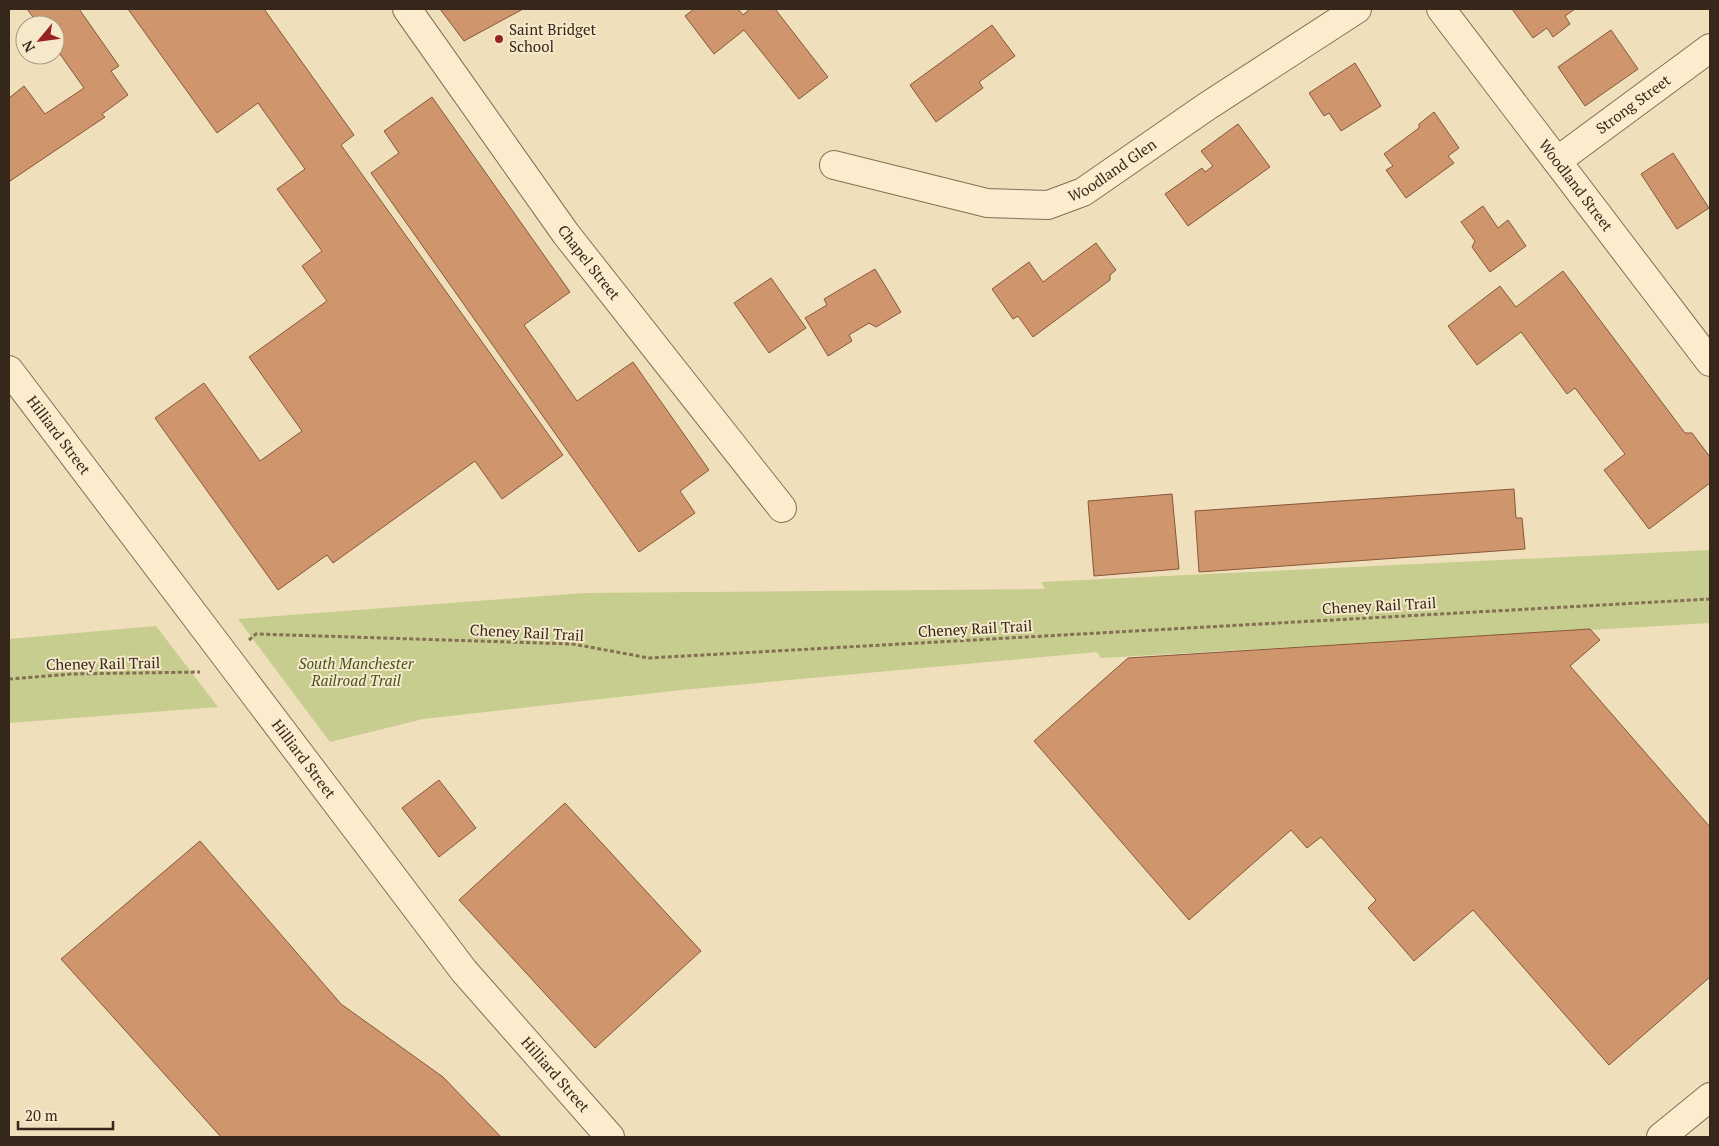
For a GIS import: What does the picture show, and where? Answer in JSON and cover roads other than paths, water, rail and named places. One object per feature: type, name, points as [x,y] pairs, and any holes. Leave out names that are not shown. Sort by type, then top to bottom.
[{"type":"street","name":"Chapel Street","points":[[407,9],[566,234],[782,508]]},
{"type":"street","name":"Woodland Glen","points":[[834,165],[987,203],[1048,205],[1083,192],[1206,107],[1357,9]]},
{"type":"street","name":"Woodland Street","points":[[1441,9],[1710,362]]},
{"type":"street","name":"Strong Street","points":[[1557,160],[1710,48]]},
{"type":"street","name":"Hilliard Street","points":[[9,370],[464,971],[610,1137]]},
{"type":"street","points":[[1661,1137],[1710,1098]]},
{"type":"place","name":"Saint Bridget School","points":[[499,39]]},
{"type":"park label","name":"South Manchester Railroad Trail","points":[[356,672]]}]
